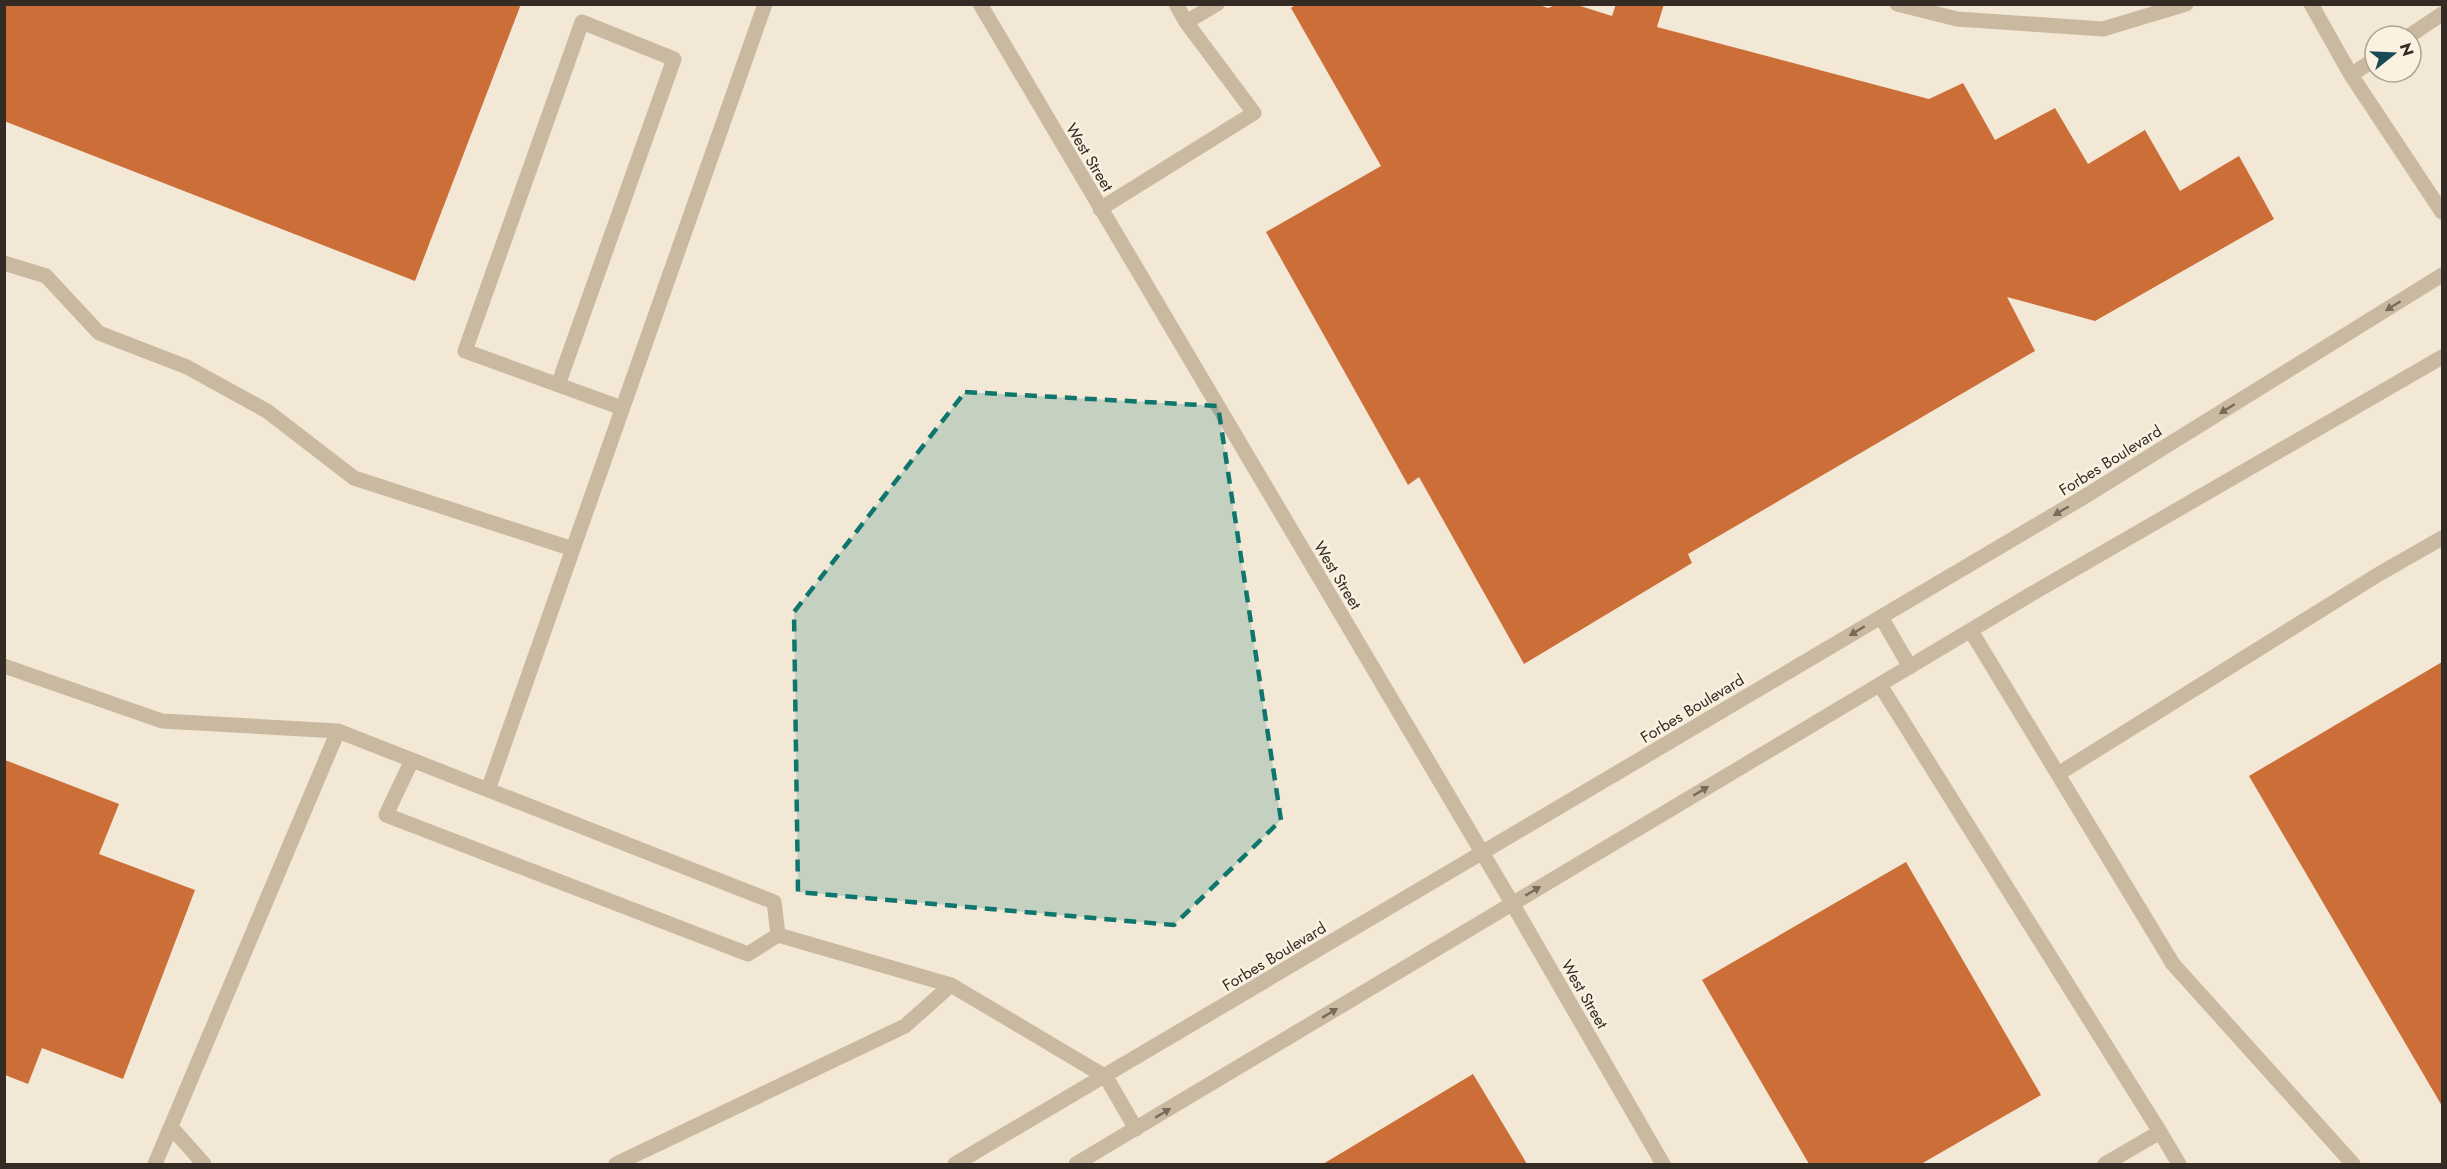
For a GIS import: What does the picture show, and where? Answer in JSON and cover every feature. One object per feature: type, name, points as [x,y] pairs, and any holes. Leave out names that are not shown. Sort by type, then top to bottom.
[{"type":"street","points":[[488,790],[765,4]]},
{"type":"street","name":"West Street","points":[[980,4],[1512,903],[1663,1164]]},
{"type":"street","points":[[1100,208],[1254,113],[1186,22],[1176,4]]},
{"type":"street","points":[[1186,22],[1217,4]]},
{"type":"street","points":[[1897,4],[1957,19],[2103,29],[2186,4]]},
{"type":"street","points":[[2311,4],[2351,75],[2442,212]]},
{"type":"street","points":[[2423,27],[2442,14]]},
{"type":"street","points":[[558,385],[674,59],[582,22],[465,351],[558,385],[622,408]]},
{"type":"street","points":[[2351,75],[2363,67]]},
{"type":"street","points":[[4,263],[46,276],[99,333],[187,367],[267,411],[354,478],[573,549]]},
{"type":"street","name":"Forbes Boulevard","points":[[955,1164],[2084,498],[2442,275]]},
{"type":"street","points":[[1076,1164],[1910,667],[2442,357]]},
{"type":"street","points":[[2058,774],[2369,580],[2442,538]]},
{"type":"street","points":[[1881,617],[1910,667]]},
{"type":"street","points":[[1971,631],[2173,964],[2353,1164]]},
{"type":"street","points":[[4,666],[162,722],[338,731],[774,902],[778,934]]},
{"type":"street","points":[[1880,685],[2179,1164]]},
{"type":"street","points":[[155,1164],[338,731]]},
{"type":"street","points":[[412,760],[386,816],[748,954],[778,934]]},
{"type":"street","points":[[778,934],[951,985],[1106,1077],[1136,1129]]},
{"type":"street","points":[[616,1164],[904,1026],[951,985]]},
{"type":"street","points":[[171,1127],[204,1164]]},
{"type":"street","points":[[2105,1164],[2160,1132]]},
{"type":"highlighted area","points":[[965,392],[1218,406],[1281,820],[1174,925],[798,892],[794,612]]},
{"type":"building","points":[[4,4],[521,4],[415,281],[4,121]]},
{"type":"building","points":[[1297,4],[1536,4],[1548,8],[1558,4],[1574,4],[1612,16],[1616,4],[1664,4],[1657,27],[1929,99],[1963,83],[1995,140],[2055,108],[2088,164],[2145,130],[2180,191],[2239,156],[2274,219],[2095,321],[2007,297],[2035,351],[1688,554],[1692,563],[1524,664],[1419,477],[1408,485],[1266,232],[1381,166],[1291,8]]},
{"type":"building","points":[[2442,662],[2442,1106],[2249,776]]},
{"type":"building","points":[[5,760],[119,804],[99,854],[195,890],[123,1079],[42,1048],[28,1084],[5,1075]]},
{"type":"building","points":[[1906,862],[2041,1095],[1921,1164],[1809,1164],[1702,980]]},
{"type":"building","points":[[1473,1074],[1527,1164],[1323,1164]]}]
